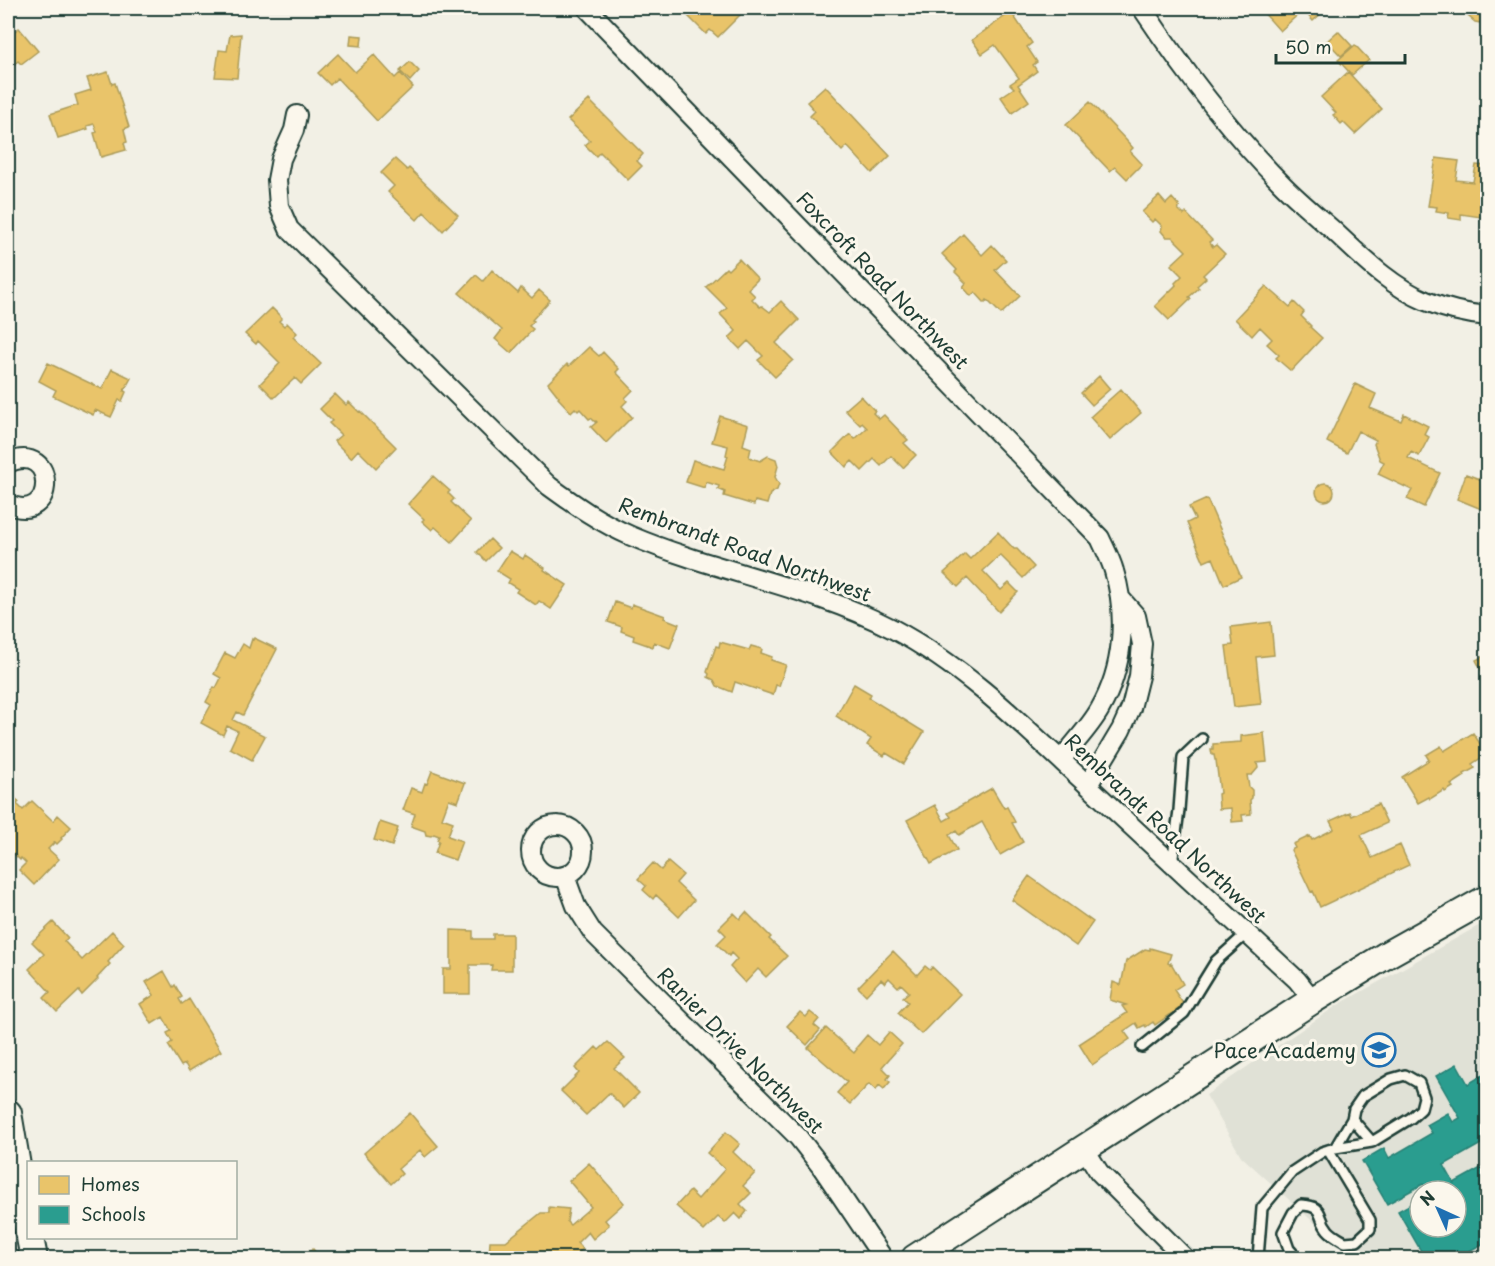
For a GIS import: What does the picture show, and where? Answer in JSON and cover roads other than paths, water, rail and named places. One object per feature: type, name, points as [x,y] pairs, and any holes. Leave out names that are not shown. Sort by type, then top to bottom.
[{"type":"main road","points":[[915,1258],[1313,1000],[1388,954],[1488,898]]},
{"type":"main road","points":[[8,1113],[27,1224]]},
{"type":"main road","points":[[30,1239],[34,1258]]},
{"type":"street","name":"Foxcroft Road Northwest","points":[[587,8],[1100,538],[1114,570],[1121,599],[1122,624],[1118,662],[1111,687],[1100,710],[1061,760]]},
{"type":"street","points":[[1142,8],[1193,81],[1227,123],[1284,186],[1373,267],[1398,286],[1425,301],[1465,313],[1488,316]]},
{"type":"street","name":"Rembrandt Road Northwest","points":[[297,115],[294,130],[281,159],[277,180],[279,206],[290,229],[549,486],[586,513],[630,536],[695,559],[824,598],[860,613],[934,653],[973,681],[1061,760],[1297,980],[1313,1000]]},
{"type":"street","points":[[8,463],[27,459],[35,463],[46,479],[46,484],[42,497],[33,505],[16,508],[8,504]]},
{"type":"street","name":"Foxcroft Road Northwest","points":[[1088,785],[1121,730],[1131,708],[1139,676],[1142,644],[1136,616],[1121,599]]},
{"type":"street","name":"Ranier Drive Northwest","points":[[565,876],[576,906],[593,933],[798,1137],[823,1169],[883,1258]]},
{"type":"street","points":[[1084,1148],[1099,1172],[1185,1258]]},
{"type":"lane","points":[[1172,864],[1183,757],[1202,740]]},
{"type":"lane","points":[[1142,1047],[1184,1013],[1216,961],[1247,933]]},
{"type":"lane","points":[[1258,1258],[1262,1208],[1292,1172],[1322,1152],[1372,1142],[1411,1118],[1421,1109],[1424,1097],[1419,1083],[1405,1075],[1391,1079],[1363,1096],[1354,1109],[1352,1119],[1331,1149]]},
{"type":"lane","points":[[1352,1119],[1372,1142]]},
{"type":"lane","points":[[1297,1258],[1289,1250],[1283,1232],[1293,1213],[1301,1205],[1311,1205],[1319,1210],[1328,1230],[1345,1242],[1357,1241],[1370,1229],[1370,1220],[1331,1149]]},
{"type":"place","name":"Pace Academy","points":[[1379,1050]]}]
